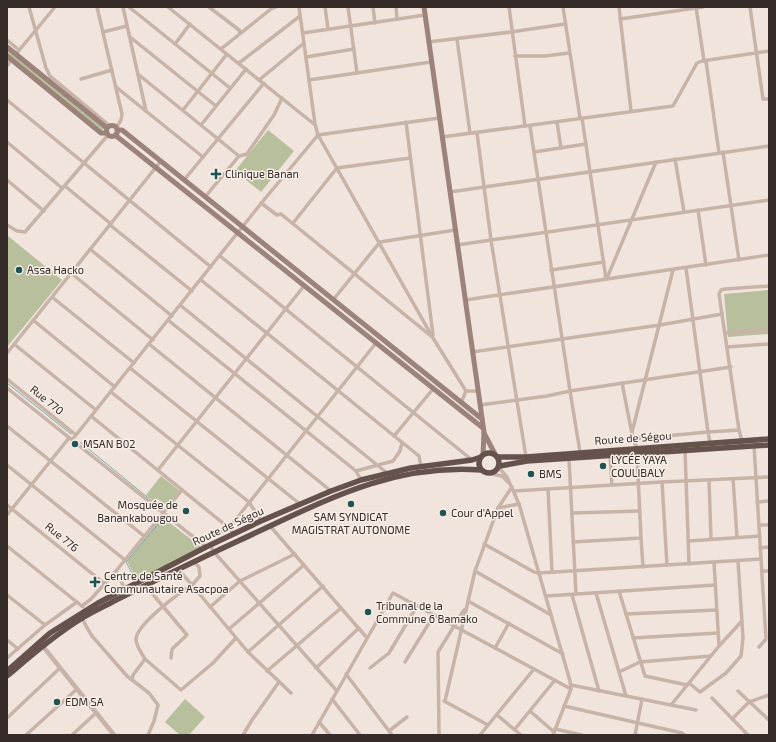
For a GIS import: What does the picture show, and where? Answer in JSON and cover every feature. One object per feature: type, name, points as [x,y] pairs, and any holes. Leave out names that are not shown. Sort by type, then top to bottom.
[{"type":"highway","name":"Route de Ségou","points":[[7,671],[41,644],[82,618],[178,569],[346,491],[390,478],[421,471],[465,469],[481,470],[491,474],[494,473],[499,467],[527,461],[569,459],[710,443],[769,439]]},
{"type":"highway","name":"Route de Ségou","points":[[7,676],[41,644],[50,633],[84,608],[125,589],[208,546],[300,504],[361,480],[421,467],[472,460],[487,453],[526,457],[580,452],[685,450],[769,445]]},
{"type":"highway","points":[[496,455],[500,463],[499,467]]},
{"type":"highway","points":[[481,470],[479,463],[482,456]]},
{"type":"main road","points":[[424,7],[484,430],[482,456]]},
{"type":"main road","points":[[7,47],[18,52],[113,136],[116,131]]},
{"type":"main road","points":[[9,58],[101,133],[122,130],[482,419]]},
{"type":"main road","points":[[116,131],[156,167],[484,430],[496,455]]},
{"type":"street","points":[[7,225],[16,230],[25,232],[84,164],[108,131],[50,76],[46,68],[29,7]]},
{"type":"street","points":[[7,40],[18,52],[55,7]]},
{"type":"street","points":[[97,7],[122,117],[116,131]]},
{"type":"street","points":[[123,7],[146,111]]},
{"type":"street","points":[[129,7],[230,88]]},
{"type":"street","points":[[168,7],[315,124]]},
{"type":"street","points":[[209,7],[239,30],[240,34]]},
{"type":"street","points":[[266,7],[274,8]]},
{"type":"street","points":[[299,7],[315,124],[318,135],[380,242],[433,338],[466,392]]},
{"type":"street","points":[[325,7],[328,29]]},
{"type":"street","points":[[348,7],[357,73]]},
{"type":"street","points":[[373,7],[375,23]]},
{"type":"street","points":[[396,7],[397,19]]},
{"type":"street","points":[[509,7],[511,32],[534,152],[580,452]]},
{"type":"street","points":[[563,7],[569,53],[586,144],[606,280]]},
{"type":"street","points":[[619,7],[631,111]]},
{"type":"street","points":[[620,19],[703,7]]},
{"type":"street","points":[[750,7],[763,100],[769,99]]},
{"type":"street","points":[[222,50],[274,8]]},
{"type":"street","points":[[696,8],[739,260]]},
{"type":"street","points":[[303,33],[425,15]]},
{"type":"street","points":[[239,63],[300,16]]},
{"type":"street","points":[[175,44],[190,24]]},
{"type":"street","points":[[428,42],[565,24]]},
{"type":"street","points":[[103,32],[127,26]]},
{"type":"street","points":[[130,37],[216,106]]},
{"type":"street","points":[[457,39],[470,133]]},
{"type":"street","points":[[259,80],[304,43]]},
{"type":"street","points":[[306,57],[354,49]]},
{"type":"street","points":[[442,137],[673,106],[698,63],[769,51]]},
{"type":"street","points":[[515,56],[545,56],[569,53]]},
{"type":"street","points":[[182,110],[227,54]]},
{"type":"street","points":[[7,66],[9,58]]},
{"type":"street","points":[[309,80],[431,62]]},
{"type":"street","points":[[201,124],[246,69]]},
{"type":"street","points":[[81,79],[112,70]]},
{"type":"street","points":[[139,75],[201,124],[238,156]]},
{"type":"street","points":[[184,180],[264,83]]},
{"type":"street","points":[[116,87],[203,157]]},
{"type":"street","points":[[205,197],[238,156],[244,155],[251,148],[274,115],[282,98]]},
{"type":"street","points":[[7,100],[211,267]]},
{"type":"street","points":[[7,515],[50,461],[76,435],[261,203],[318,135],[439,118]]},
{"type":"street","points":[[406,122],[433,338]]},
{"type":"street","points":[[557,122],[561,148]]},
{"type":"street","points":[[477,133],[491,240],[526,457]]},
{"type":"street","points":[[7,142],[192,291]]},
{"type":"street","points":[[534,152],[586,144]]},
{"type":"street","points":[[450,192],[769,146]]},
{"type":"street","points":[[293,223],[337,168],[410,158]]},
{"type":"street","points":[[675,159],[684,212]]},
{"type":"street","points":[[7,353],[161,161]]},
{"type":"street","points":[[606,280],[656,162]]},
{"type":"street","points":[[7,180],[44,211]]},
{"type":"street","points":[[457,245],[769,200]]},
{"type":"street","points":[[261,203],[277,215],[281,214],[293,223],[353,274],[433,338]]},
{"type":"street","points":[[698,210],[706,265]]},
{"type":"street","points":[[333,300],[380,242],[455,230]]},
{"type":"street","points":[[90,249],[172,316]]},
{"type":"street","points":[[220,256],[472,460]]},
{"type":"street","points":[[465,300],[769,256]]},
{"type":"street","points":[[551,270],[604,262]]},
{"type":"street","points":[[686,268],[699,372],[710,443]]},
{"type":"street","points":[[632,432],[644,380],[674,270]]},
{"type":"street","points":[[71,273],[153,340]]},
{"type":"street","points":[[201,280],[419,456],[421,467]]},
{"type":"street","points":[[158,470],[304,286]]},
{"type":"street","points":[[742,441],[739,430],[731,367],[724,333],[719,294],[723,289],[769,286]]},
{"type":"street","points":[[52,297],[134,363]]},
{"type":"street","points":[[180,305],[388,474]]},
{"type":"street","points":[[472,352],[660,325],[722,314]]},
{"type":"street","points":[[33,320],[115,387]]},
{"type":"street","points":[[168,320],[356,471],[361,480]]},
{"type":"street","points":[[724,333],[769,330]]},
{"type":"street","points":[[199,542],[229,528],[376,343]]},
{"type":"street","points":[[14,344],[96,410]]},
{"type":"street","points":[[149,344],[331,491]]},
{"type":"street","points":[[727,347],[769,344]]},
{"type":"street","points":[[480,405],[548,396],[570,391],[731,367]]},
{"type":"street","points":[[130,368],[300,504]]},
{"type":"street","name":"Rue 770","points":[[7,379],[76,435]]},
{"type":"street","points":[[622,383],[633,440],[637,451],[643,566]]},
{"type":"street","points":[[7,388],[199,542],[208,546],[337,691]]},
{"type":"street","points":[[394,436],[433,389]]},
{"type":"street","points":[[466,392],[478,391]]},
{"type":"street","points":[[111,392],[249,502],[261,522]]},
{"type":"street","points":[[462,403],[466,392]]},
{"type":"street","points":[[91,416],[229,528],[234,534]]},
{"type":"street","points":[[7,426],[144,536]]},
{"type":"street","points":[[633,440],[739,430]]},
{"type":"street","points":[[356,471],[393,461],[400,451],[402,443]]},
{"type":"street","points":[[754,446],[766,639],[759,647]]},
{"type":"street","points":[[685,450],[689,564]]},
{"type":"street","points":[[610,455],[612,485]]},
{"type":"street","points":[[569,459],[574,594],[599,691]]},
{"type":"street","points":[[7,465],[125,560]]},
{"type":"street","points":[[499,467],[505,473],[519,504],[563,654],[571,687],[554,732]]},
{"type":"street","points":[[491,474],[502,476],[512,487],[548,489],[769,477]]},
{"type":"street","points":[[733,479],[737,537]]},
{"type":"street","points":[[709,480],[711,539]]},
{"type":"street","points":[[662,482],[667,565]]},
{"type":"street","points":[[445,701],[475,571],[498,508],[512,487]]},
{"type":"street","points":[[548,489],[552,572]]},
{"type":"street","points":[[7,546],[84,608],[182,490]]},
{"type":"street","points":[[757,502],[769,501]]},
{"type":"street","points":[[498,508],[519,504]]},
{"type":"street","name":"Rue 776","points":[[7,505],[105,584]]},
{"type":"street","points":[[572,513],[640,511]]},
{"type":"street","points":[[759,525],[769,524]]},
{"type":"street","points":[[270,526],[367,638]]},
{"type":"street","points":[[688,541],[760,536]]},
{"type":"street","points":[[573,542],[641,538]]},
{"type":"street","points":[[484,544],[534,572],[539,573],[761,559]]},
{"type":"street","points":[[760,548],[769,547]]},
{"type":"street","points":[[210,607],[240,581],[295,554]]},
{"type":"street","points":[[619,591],[645,676],[688,684],[700,692],[726,673],[741,656],[743,638],[738,561]]},
{"type":"street","points":[[194,562],[199,566],[200,576],[192,586],[170,600],[137,634],[136,642],[145,659],[181,690],[213,663],[236,638]]},
{"type":"street","points":[[714,562],[719,646]]},
{"type":"street","points":[[229,629],[304,565]]},
{"type":"street","points":[[178,569],[248,652],[291,693]]},
{"type":"street","points":[[762,571],[769,570]]},
{"type":"street","points":[[116,571],[125,589]]},
{"type":"street","points":[[475,571],[551,615]]},
{"type":"street","points":[[145,585],[187,635],[172,649],[171,658]]},
{"type":"street","points":[[546,596],[715,585]]},
{"type":"street","points":[[248,652],[278,624],[323,586]]},
{"type":"street","points":[[308,735],[313,733],[393,593],[534,669],[571,687],[696,710]]},
{"type":"street","points":[[596,593],[626,696]]},
{"type":"street","points":[[7,595],[45,625]]},
{"type":"street","points":[[468,601],[563,654]]},
{"type":"street","points":[[7,658],[45,625],[77,602]]},
{"type":"street","points":[[370,668],[389,653],[417,606]]},
{"type":"street","points":[[267,671],[341,608]]},
{"type":"street","points":[[439,735],[438,652],[466,608]]},
{"type":"street","points":[[626,614],[717,610]]},
{"type":"street","points":[[405,662],[434,615]]},
{"type":"street","points":[[82,618],[92,636],[132,680],[149,694],[158,705],[154,721],[148,735]]},
{"type":"street","points":[[671,705],[742,620]]},
{"type":"street","points":[[495,648],[509,624]]},
{"type":"street","points":[[316,668],[359,628]]},
{"type":"street","points":[[633,638],[718,633]]},
{"type":"street","points":[[7,640],[18,649]]},
{"type":"street","points":[[41,644],[114,735]]},
{"type":"street","points":[[619,672],[640,662],[711,656]]},
{"type":"street","points":[[132,680],[133,675],[145,659]]},
{"type":"street","points":[[7,718],[60,668]]},
{"type":"street","points":[[482,734],[534,669]]},
{"type":"street","points":[[346,674],[392,735]]},
{"type":"street","points":[[515,729],[555,680]]},
{"type":"street","points":[[243,735],[279,682]]},
{"type":"street","points":[[26,735],[77,689]]},
{"type":"street","points":[[738,691],[769,719]]},
{"type":"street","points":[[732,719],[749,702],[769,695]]},
{"type":"street","points":[[712,698],[748,735]]},
{"type":"street","points":[[332,699],[360,735]]},
{"type":"street","points":[[635,735],[642,699]]},
{"type":"street","points":[[439,703],[445,701],[488,725]]},
{"type":"street","points":[[564,706],[682,734]]},
{"type":"street","points":[[7,710],[11,714]]},
{"type":"street","points":[[530,711],[554,732],[582,735]]},
{"type":"street","points":[[72,735],[96,713]]},
{"type":"street","points":[[497,714],[521,735]]},
{"type":"street","points":[[389,731],[407,718]]},
{"type":"street","points":[[319,722],[330,735]]},
{"type":"green space","points":[[7,48],[105,127],[101,132],[7,55]]},
{"type":"green space","points":[[268,130],[294,151],[261,192],[235,171]]},
{"type":"green space","points":[[8,236],[62,280],[7,347],[7,237]]},
{"type":"green space","points":[[769,290],[769,334],[728,337],[724,294]]},
{"type":"green space","points":[[161,476],[180,491],[167,506],[158,499],[155,502],[146,495]]},
{"type":"green space","points":[[162,517],[201,547],[137,581],[127,561]]},
{"type":"green space","points":[[185,699],[205,717],[189,735],[180,735],[165,722]]},
{"type":"waterway","points":[[7,383],[71,434]]},
{"type":"waterway","points":[[80,442],[163,510]]},
{"type":"waterway","points":[[136,581],[126,562],[164,517]]},
{"type":"place","name":"Clinique Banan","points":[[216,174]]},
{"type":"place","name":"Assa Hacko","points":[[19,270]]},
{"type":"place","name":"MSAN B02","points":[[75,444]]},
{"type":"place","name":"LYCÉE YAYA COULIBALY","points":[[603,466]]},
{"type":"place","name":"BMS","points":[[531,474]]},
{"type":"place","name":"SAM SYNDICAT MAGISTRAT AUTONOME","points":[[351,504]]},
{"type":"place","name":"Mosquée de Banankabougou","points":[[186,511]]},
{"type":"place","name":"Cour d'Appel","points":[[443,513]]},
{"type":"place","name":"Centre de Santé Communautaire Asacpoa","points":[[95,582]]},
{"type":"place","name":"Tribunal de la Commune 6 Bamako","points":[[368,612]]},
{"type":"place","name":"EDM SA","points":[[57,702]]}]
